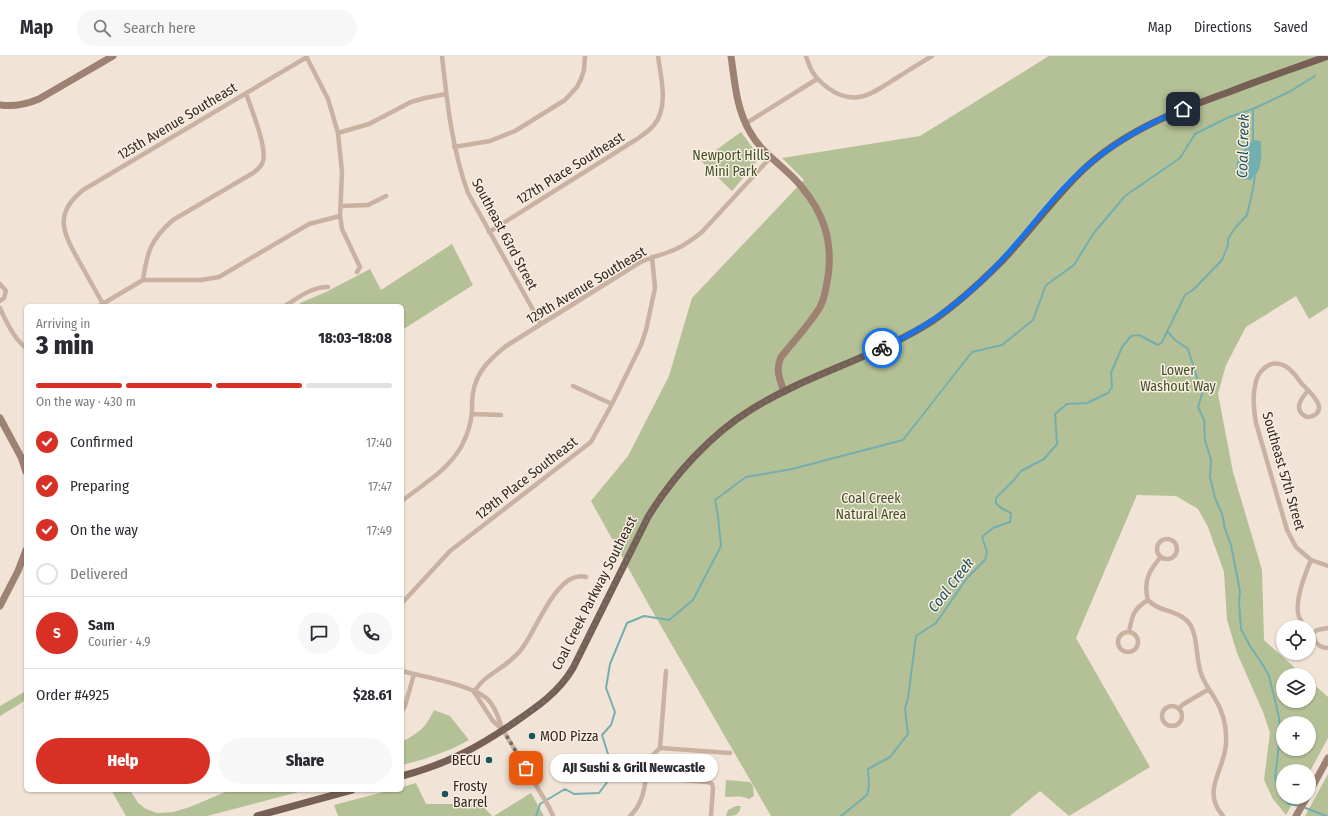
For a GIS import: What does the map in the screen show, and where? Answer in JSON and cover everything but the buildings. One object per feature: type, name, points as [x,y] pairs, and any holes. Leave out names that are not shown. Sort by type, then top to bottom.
[{"type":"main road","name":"Coal Creek Parkway Southeast","points":[[404,775],[438,766],[458,757],[503,730],[541,704],[568,676],[648,517],[660,497],[675,478],[704,448],[738,418],[753,408],[784,392],[890,344],[933,320],[969,292],[1000,262],[1049,205],[1086,166],[1128,137],[1153,122],[1172,114],[1328,56]]},
{"type":"main road","points":[[257,816],[345,792]]},
{"type":"street","points":[[0,105],[14,106],[31,103],[113,56]]},
{"type":"street","points":[[307,56],[328,99],[338,133],[342,172],[340,216],[344,236],[360,267],[357,272]]},
{"type":"street","name":"125th Avenue Southeast","points":[[100,304],[65,235],[63,227],[68,204],[83,190],[307,56]]},
{"type":"street","name":"Southeast 63rd Street","points":[[442,56],[454,147],[468,193],[541,324]]},
{"type":"street","points":[[454,147],[490,141],[515,132],[565,100],[577,87],[581,79],[584,70],[585,56]]},
{"type":"street","name":"127th Place Southeast","points":[[489,232],[637,139],[648,130],[659,118],[663,98],[658,56]]},
{"type":"street","points":[[731,56],[738,106],[745,124],[753,137],[770,158],[800,185],[814,204],[826,229],[830,249],[826,286],[820,306],[778,362],[778,372],[784,392]]},
{"type":"street","points":[[806,56],[812,74],[817,79],[834,92],[849,98],[864,97],[872,93],[932,56]]},
{"type":"street","points":[[745,124],[817,79]]},
{"type":"street","points":[[143,280],[147,256],[153,242],[167,225],[173,220],[254,173],[263,162],[264,150],[246,93]]},
{"type":"street","points":[[338,133],[369,124],[411,102],[446,94]]},
{"type":"street","name":"129th Avenue Southeast","points":[[404,499],[443,469],[456,456],[466,437],[472,414],[475,385],[482,368],[497,353],[638,263],[669,252],[694,238],[702,232],[770,158]]},
{"type":"street","points":[[341,206],[355,207],[368,205],[386,196]]},
{"type":"street","points":[[103,304],[143,280],[201,280],[219,277],[309,224],[340,216]]},
{"type":"street","name":"129th Place Southeast","points":[[404,599],[454,548],[564,461],[586,447],[596,434],[641,345],[646,330],[655,288],[652,257]]},
{"type":"street","points":[[0,284],[6,291],[4,298],[0,301]]},
{"type":"street","points":[[288,304],[319,287],[328,287]]},
{"type":"street","points":[[0,308],[16,338],[24,347]]},
{"type":"street","name":"Southeast 57th Street","points":[[1308,391],[1300,401],[1299,406],[1304,416],[1307,417],[1315,415],[1318,412],[1319,407],[1316,400],[1292,371],[1280,364],[1274,364],[1267,366],[1258,376],[1254,386],[1254,405],[1256,423],[1287,530],[1296,547],[1311,560]]},
{"type":"street","points":[[573,386],[612,404]]},
{"type":"street","points":[[472,414],[500,415]]},
{"type":"street","points":[[0,418],[21,456],[24,466]]},
{"type":"street","points":[[1169,539],[1175,542],[1177,548],[1176,555],[1170,559],[1161,557],[1158,551],[1158,545],[1163,540],[1169,539]]},
{"type":"street","points":[[0,606],[18,571],[24,555]]},
{"type":"street","points":[[1161,557],[1146,581],[1145,587],[1148,600],[1154,606],[1183,616],[1191,626],[1194,634],[1198,665],[1202,677],[1220,708],[1224,718],[1225,753],[1215,782],[1213,796],[1215,806],[1223,816]]},
{"type":"street","points":[[1300,620],[1298,607],[1303,581],[1311,560],[1328,566]]},
{"type":"street","points":[[474,692],[488,676],[506,665],[520,651],[530,638],[554,594],[570,579],[581,576],[586,577]]},
{"type":"street","points":[[1129,632],[1134,611],[1138,606],[1148,600]]},
{"type":"street","points":[[1316,630],[1328,628]]},
{"type":"street","points":[[1129,632],[1135,635],[1138,641],[1137,648],[1128,652],[1122,650],[1118,642],[1123,634],[1129,632]]},
{"type":"street","points":[[1316,643],[1323,648],[1328,648]]},
{"type":"street","points":[[630,816],[637,809],[642,799],[646,777],[646,764],[651,756],[660,748],[666,671]]},
{"type":"street","points":[[404,672],[462,687],[486,697],[499,717],[503,730],[553,816]]},
{"type":"street","points":[[404,708],[414,674]]},
{"type":"street","points":[[1179,708],[1209,689]]},
{"type":"street","points":[[474,692],[493,721],[503,730]]},
{"type":"street","points":[[1173,706],[1179,708],[1182,717],[1179,723],[1173,726],[1165,722],[1163,719],[1163,712],[1167,707],[1173,706]]},
{"type":"street","points":[[660,748],[730,753]]},
{"type":"street","points":[[1316,780],[1328,758]]},
{"type":"street","points":[[646,777],[708,782],[712,784],[712,816]]},
{"type":"street","points":[[1296,816],[1303,804]]},
{"type":"green space","name":"Coal Creek Natural Area","points":[[1049,56],[1328,56],[1328,307],[1309,319],[1296,296],[1246,327],[1226,365],[1218,394],[1233,472],[1262,570],[1264,640],[1276,651],[1276,660],[1286,660],[1295,668],[1276,668],[1276,708],[1316,708],[1316,686],[1328,697],[1328,738],[1314,764],[1276,764],[1276,803],[1264,780],[1270,733],[1263,712],[1237,653],[1227,620],[1224,572],[1208,527],[1198,509],[1176,496],[1137,495],[1076,638],[1150,767],[1069,816],[1040,791],[1010,816],[771,816],[650,607],[591,501],[628,456],[669,376],[692,298],[804,180],[782,158],[920,136]]},
{"type":"green space","name":"Newport Hills Mini Park","points":[[741,132],[758,155],[759,159],[732,191],[701,161]]},
{"type":"green space","points":[[452,244],[473,285],[404,329],[404,304],[300,303],[326,292],[370,269],[381,290]]},
{"type":"green space","points":[[24,692],[24,701],[0,716],[0,706]]},
{"type":"green space","points":[[434,710],[450,716],[469,740],[437,755],[404,764],[404,741],[421,729],[428,722]]},
{"type":"green space","points":[[1328,774],[1328,816],[1305,816],[1312,804],[1316,804],[1316,796]]},
{"type":"green space","points":[[726,780],[750,782],[753,786],[754,796],[749,799],[740,797],[725,797]]},
{"type":"green space","points":[[416,783],[426,804],[481,804],[492,816],[338,816],[334,805],[383,792],[404,792],[404,786]]},
{"type":"green space","points":[[112,792],[131,792],[138,803],[146,809],[157,813],[173,812],[190,807],[225,792],[298,792],[207,816],[126,816]]},
{"type":"green space","points":[[531,793],[544,816],[494,816]]},
{"type":"green space","name":"Coal Creek Natural Area","points":[[1277,804],[1292,804],[1286,815]]},
{"type":"green space","points":[[736,806],[741,806],[738,814],[726,816],[728,810]]},
{"type":"water","points":[[1253,140],[1261,141],[1260,167],[1258,172],[1250,180],[1242,179],[1237,166],[1238,157]]},
{"type":"waterway","name":"Coal Creek","points":[[1253,142],[1253,109],[1289,92],[1315,76]]},
{"type":"waterway","points":[[536,816],[540,804],[565,789],[574,794],[599,793],[611,777],[609,757],[602,735],[611,725],[615,712],[606,688],[610,664],[627,623],[644,616],[669,620],[693,600],[721,546],[715,500],[746,477],[792,469],[903,440],[972,352],[1002,345],[1033,320],[1046,285],[1074,265],[1093,234],[1125,196],[1180,158],[1195,134],[1229,117],[1253,109]]},
{"type":"waterway","name":"Coal Creek","points":[[841,816],[867,795],[869,786],[868,769],[890,757],[908,734],[905,709],[908,698],[916,636],[936,623],[967,578],[985,560],[987,552],[982,537],[993,528],[1010,522],[1011,513],[1001,508],[996,503],[996,498],[1021,471],[1044,459],[1057,444],[1055,414],[1067,404],[1087,403],[1108,393],[1112,387],[1111,373],[1122,347],[1131,336],[1139,335],[1158,345],[1162,342],[1185,295],[1194,289],[1222,260],[1228,245],[1228,239],[1235,228],[1247,215],[1255,176]]},
{"type":"waterway","points":[[1167,331],[1175,340],[1188,349],[1202,394],[1198,407],[1204,420],[1205,440],[1211,460],[1210,477],[1215,498],[1222,514],[1225,529],[1231,545],[1238,581],[1240,592],[1239,603],[1241,629],[1269,676],[1279,717],[1280,736],[1275,778],[1281,796],[1289,804],[1299,806]]},
{"type":"waterway","points":[[1303,807],[1326,816]]},
{"type":"way so far","points":[[526,768],[503,730],[541,704],[568,676],[648,517],[660,497],[675,478],[704,448],[738,418],[753,408],[784,392],[882,348]]},
{"type":"place","name":"MOD Pizza","points":[[532,736]]},
{"type":"place","name":"BECU","points":[[489,760]]},
{"type":"place","name":"AJI Sushi & Grill Newcastle","points":[[526,768]]},
{"type":"place","name":"Frosty Barrel","points":[[445,794]]},
{"type":"route","points":[[882,348],[933,320],[969,292],[1000,262],[1049,205],[1086,166],[1153,122],[1183,109]]},
{"type":"park label","name":"Lower Washout Way","points":[[1178,378]]}]
